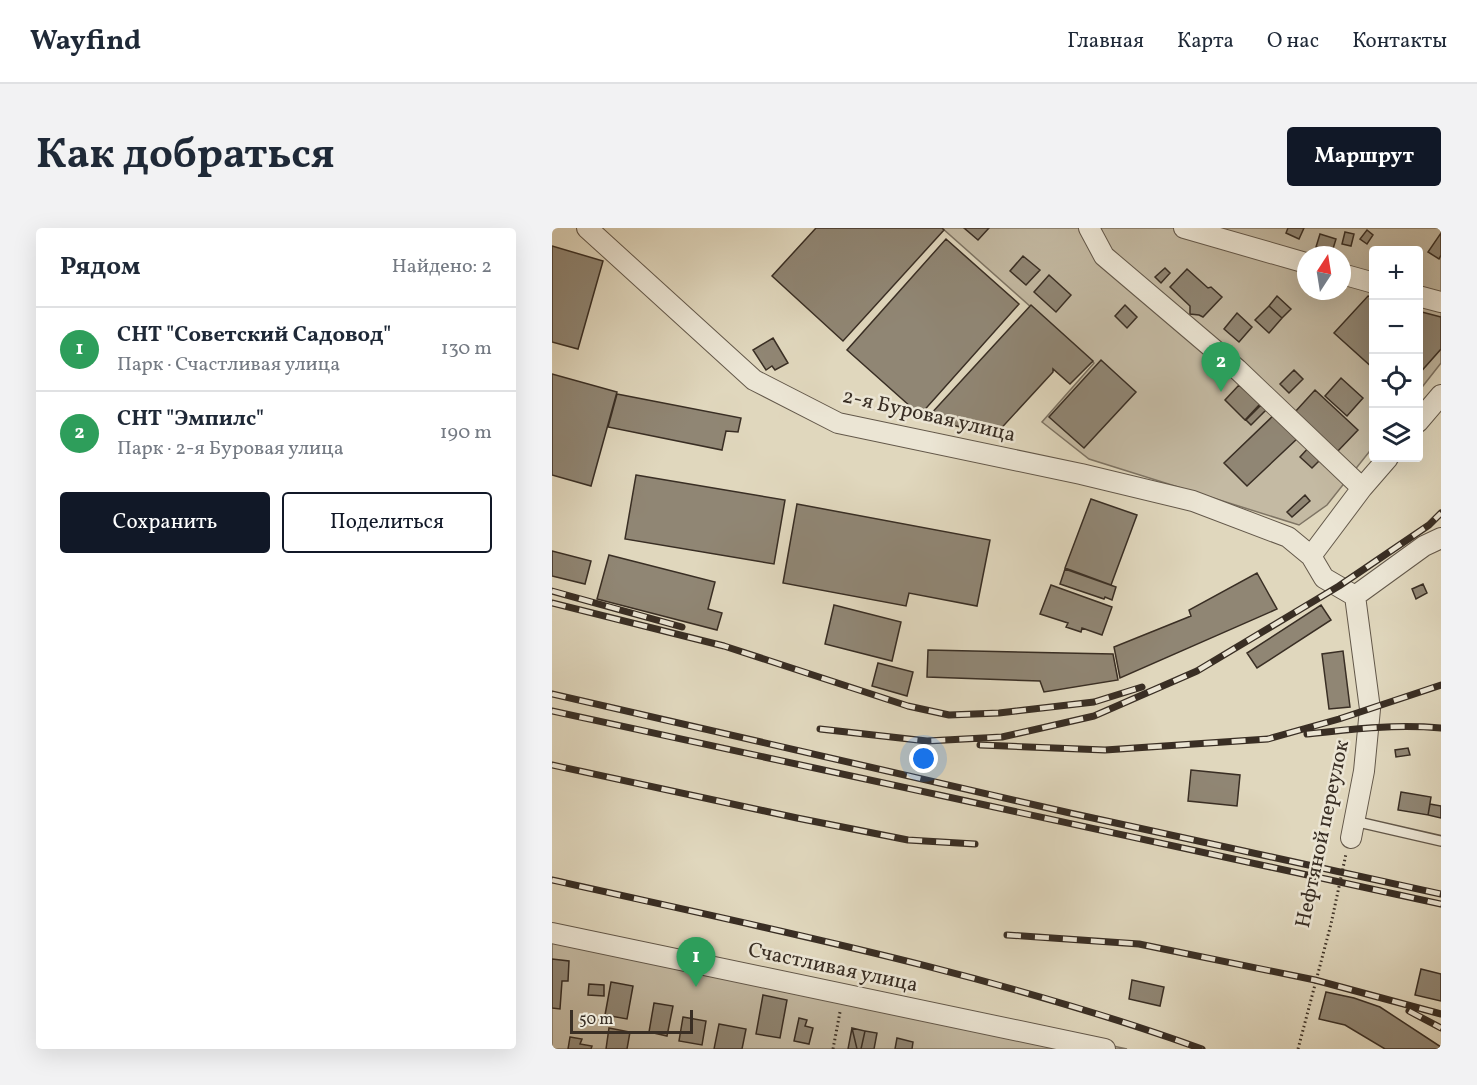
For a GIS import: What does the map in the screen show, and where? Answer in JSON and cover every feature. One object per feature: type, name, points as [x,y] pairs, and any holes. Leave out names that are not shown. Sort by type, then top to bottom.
[{"type":"street","name":"2-я Буровая улица","points":[[587,228],[754,380],[838,423],[1081,474],[1193,501],[1288,537],[1311,556]]},
{"type":"street","points":[[1089,228],[1104,256],[1237,369],[1362,488]]},
{"type":"street","points":[[1184,228],[1297,260]]},
{"type":"street","points":[[1351,277],[1369,282]]},
{"type":"street","points":[[1423,297],[1441,302]]},
{"type":"street","points":[[1423,417],[1441,395]]},
{"type":"street","points":[[1385,462],[1311,556],[1324,578],[1355,596],[1424,546],[1441,538]]},
{"type":"street","name":"Нефтяной переулок","points":[[1352,829],[1364,771],[1370,709],[1355,596]]},
{"type":"street","name":"Счастливая улица","points":[[552,933],[1104,1049]]},
{"type":"lane","points":[[1352,829],[1441,841]]},
{"type":"path","name":"Нефтяной переулок","points":[[1298,1049],[1331,924],[1352,829]]},
{"type":"path","points":[[832,1049],[844,995]]},
{"type":"shaded area","points":[[942,228],[1441,228],[1441,363],[1423,386],[1423,246],[1369,246],[1369,452],[1327,505],[1299,525],[1089,459],[1042,422],[1094,363]]},
{"type":"shaded area","points":[[552,926],[1127,1049],[552,1049]]},
{"type":"building","points":[[816,228],[942,228],[944,230],[843,341],[772,276]]},
{"type":"building","points":[[964,228],[989,228],[978,240]]},
{"type":"building","points":[[1288,228],[1304,228],[1299,239],[1286,233]]},
{"type":"building","points":[[1367,230],[1373,235],[1367,244],[1360,239]]},
{"type":"building","points":[[1345,232],[1354,234],[1351,246],[1342,244]]},
{"type":"building","points":[[1441,233],[1441,255],[1439,259],[1428,252]]},
{"type":"building","points":[[1320,234],[1336,239],[1334,246],[1316,246]]},
{"type":"building","points":[[946,239],[1019,304],[920,415],[847,350]]},
{"type":"building","points":[[552,246],[603,261],[578,349],[552,342]]},
{"type":"building","points":[[1023,256],[1040,270],[1026,285],[1010,271]]},
{"type":"building","points":[[1165,268],[1170,273],[1161,283],[1155,277]]},
{"type":"building","points":[[1187,269],[1222,297],[1203,317],[1190,314],[1190,306],[1170,287]]},
{"type":"building","points":[[1049,275],[1071,295],[1056,312],[1034,292]]},
{"type":"building","points":[[1277,296],[1291,309],[1282,318],[1269,306]]},
{"type":"building","points":[[1368,296],[1369,296],[1369,364],[1334,333]]},
{"type":"building","points":[[1031,305],[1093,361],[1070,384],[1053,369],[1053,372],[995,435],[930,420],[928,417]]},
{"type":"building","points":[[1125,305],[1137,317],[1127,328],[1115,316]]},
{"type":"building","points":[[1269,306],[1282,318],[1269,333],[1255,320]]},
{"type":"building","points":[[1423,312],[1441,317],[1441,349],[1423,369]]},
{"type":"building","points":[[1237,313],[1252,327],[1239,342],[1224,329]]},
{"type":"building","points":[[773,338],[788,363],[775,370],[772,366],[766,370],[753,350]]},
{"type":"building","points":[[1101,360],[1136,392],[1084,448],[1049,417]]},
{"type":"building","points":[[1294,370],[1303,379],[1289,393],[1280,384]]},
{"type":"building","points":[[552,374],[617,392],[591,486],[552,475]]},
{"type":"building","points":[[1341,378],[1363,398],[1347,416],[1325,396]]},
{"type":"building","points":[[1239,385],[1260,404],[1245,420],[1225,400]]},
{"type":"building","points":[[1315,390],[1358,430],[1337,452],[1295,412]]},
{"type":"building","points":[[617,394],[741,418],[738,432],[726,431],[722,450],[608,427]]},
{"type":"building","points":[[1261,405],[1266,410],[1251,425],[1246,420]]},
{"type":"building","points":[[1276,413],[1299,437],[1247,486],[1224,463]]},
{"type":"building","points":[[1310,446],[1322,458],[1312,468],[1300,457]]},
{"type":"building","points":[[636,475],[785,500],[774,564],[625,539]]},
{"type":"building","points":[[1305,495],[1310,501],[1292,517],[1287,512]]},
{"type":"building","points":[[1091,499],[1137,515],[1111,585],[1065,568]]},
{"type":"building","points":[[797,504],[990,540],[977,606],[909,593],[906,606],[783,583]]},
{"type":"building","points":[[552,551],[591,561],[585,584],[552,576]]},
{"type":"building","points":[[609,555],[715,582],[708,609],[722,613],[717,630],[597,599]]},
{"type":"building","points":[[1065,569],[1116,587],[1112,600],[1060,584]]},
{"type":"building","points":[[1257,573],[1277,609],[1120,678],[1114,647],[1191,616],[1189,610]]},
{"type":"building","points":[[1423,584],[1427,593],[1416,599],[1412,589]]},
{"type":"building","points":[[1051,585],[1112,607],[1102,635],[1082,628],[1081,632],[1066,627],[1068,623],[1040,614]]},
{"type":"building","points":[[834,605],[901,622],[892,661],[825,644]]},
{"type":"building","points":[[1321,605],[1331,620],[1257,668],[1247,653]]},
{"type":"building","points":[[928,650],[1113,654],[1118,680],[1044,692],[1040,681],[927,677]]},
{"type":"building","points":[[1343,651],[1350,707],[1329,709],[1322,654]]},
{"type":"building","points":[[878,663],[913,672],[907,696],[872,686]]},
{"type":"building","points":[[1408,748],[1410,755],[1396,757],[1395,750]]},
{"type":"building","points":[[1191,770],[1240,775],[1237,806],[1188,801]]},
{"type":"building","points":[[1401,792],[1431,797],[1428,815],[1398,810]]},
{"type":"building","points":[[1430,804],[1441,806],[1441,818],[1428,815]]},
{"type":"building","points":[[552,959],[569,961],[568,981],[562,981],[560,1009],[552,1008]]},
{"type":"building","points":[[1421,969],[1441,974],[1441,1001],[1415,995]]},
{"type":"building","points":[[1132,980],[1164,987],[1160,1006],[1129,999]]},
{"type":"building","points":[[611,982],[633,986],[627,1019],[605,1015]]},
{"type":"building","points":[[589,984],[604,985],[604,996],[588,995]]},
{"type":"building","points":[[1326,992],[1380,1007],[1441,1049],[1385,1049],[1345,1025],[1319,1019]]},
{"type":"building","points":[[763,995],[787,1000],[780,1038],[756,1034]]},
{"type":"building","points":[[654,1003],[673,1006],[667,1036],[649,1032]]},
{"type":"building","points":[[683,1017],[706,1021],[702,1045],[679,1041]]},
{"type":"building","points":[[799,1018],[807,1020],[805,1026],[813,1028],[809,1044],[794,1041]]},
{"type":"building","points":[[719,1024],[746,1029],[742,1049],[714,1049]]},
{"type":"building","points":[[609,1028],[630,1032],[627,1049],[606,1049]]},
{"type":"building","points":[[852,1028],[865,1031],[861,1049],[857,1049]]},
{"type":"building","points":[[852,1028],[857,1049],[848,1049]]},
{"type":"building","points":[[865,1031],[877,1033],[874,1049],[861,1049]]},
{"type":"building","points":[[570,1037],[582,1039],[580,1044],[592,1046],[591,1049],[568,1049]]},
{"type":"building","points":[[897,1038],[913,1042],[912,1049],[895,1049]]},
{"type":"railway","points":[[820,729],[927,741],[1002,737],[1094,716],[1197,671],[1339,586],[1429,525],[1441,513]]},
{"type":"railway","points":[[552,591],[682,627]]},
{"type":"railway","points":[[552,603],[724,646],[908,706],[949,715],[999,713],[1094,702],[1142,687]]},
{"type":"railway","points":[[980,745],[1105,750],[1268,739],[1339,719],[1441,685]]},
{"type":"railway","points":[[552,694],[1070,813],[1441,894]]},
{"type":"railway","points":[[552,711],[1441,904]]},
{"type":"railway","points":[[1307,734],[1390,727],[1441,728]]},
{"type":"railway","points":[[552,765],[908,840],[975,844]]},
{"type":"railway","points":[[552,880],[880,954],[961,975],[1042,997],[1202,1049]]},
{"type":"railway","points":[[1007,935],[1139,944],[1315,980],[1441,1014]]},
{"type":"railway","points":[[1409,1011],[1441,1028]]},
{"type":"place","name":"СНТ \"Эмпилс\"","points":[[1221,392]]},
{"type":"place","name":"СНТ \"Советский Садовод\"","points":[[696,987]]}]
